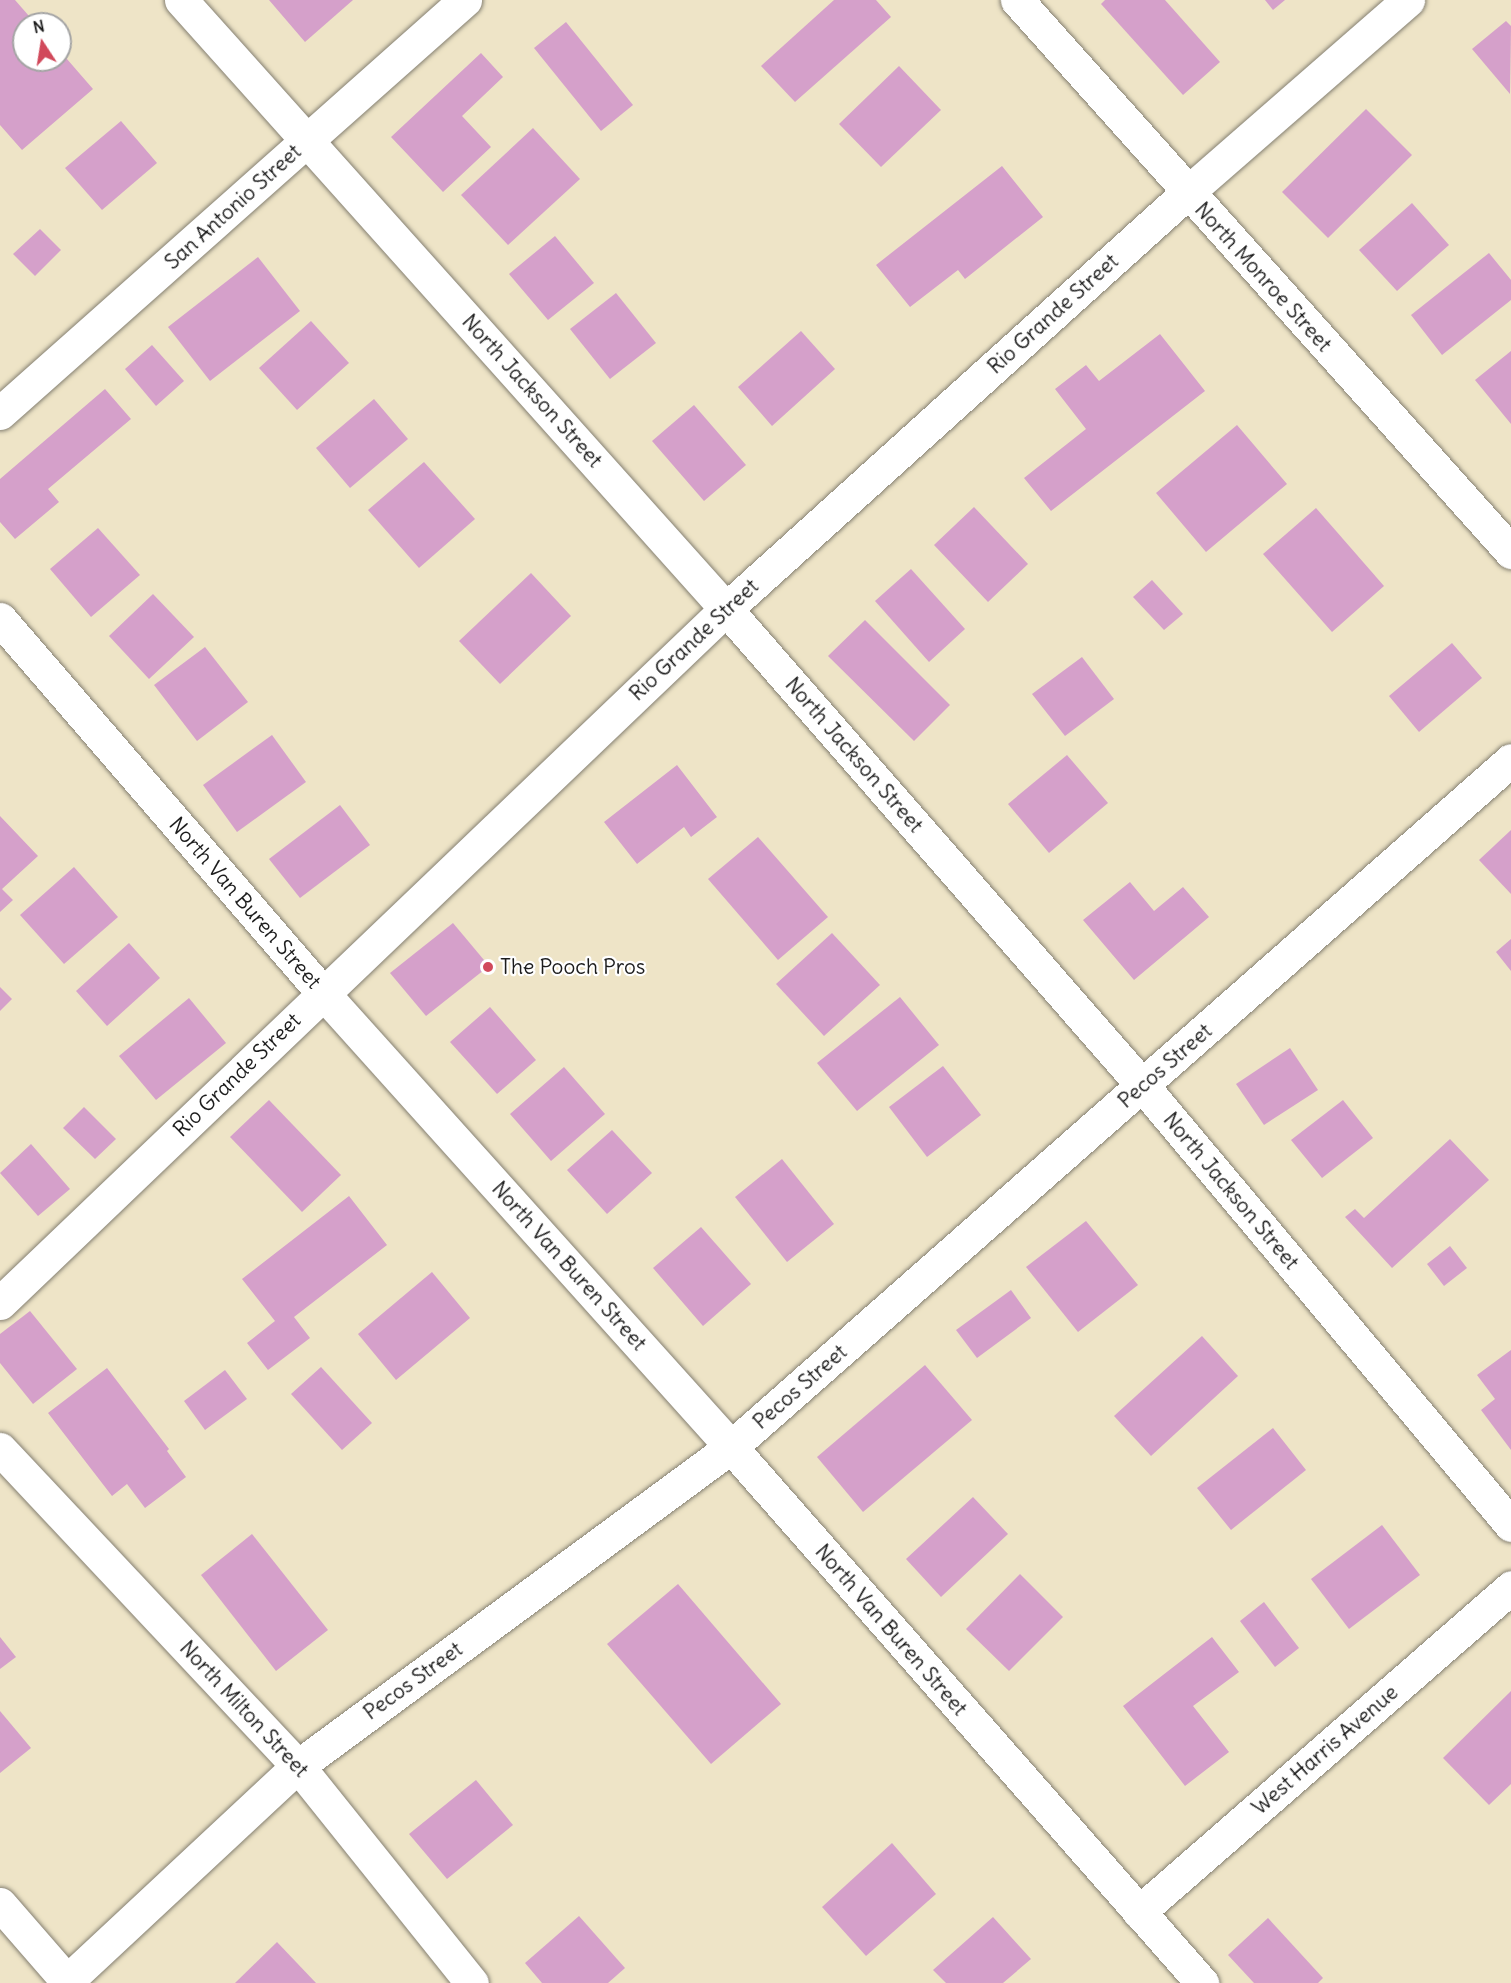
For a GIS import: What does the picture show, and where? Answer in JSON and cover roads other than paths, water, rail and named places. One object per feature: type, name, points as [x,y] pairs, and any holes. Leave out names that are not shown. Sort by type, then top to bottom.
[{"type":"street","name":"North Jackson Street","points":[[181,0],[726,609],[1142,1085],[1511,1525]]},
{"type":"street","name":"San Antonio Street","points":[[0,413],[465,0]]},
{"type":"street","name":"North Monroe Street","points":[[1017,0],[1511,552]]},
{"type":"street","name":"Rio Grande Street","points":[[0,1303],[726,609],[1188,192],[1408,0]]},
{"type":"street","name":"North Van Buren Street","points":[[5,635],[731,1448],[1202,1983]]},
{"type":"street","name":"Pecos Street","points":[[66,1982],[298,1766],[731,1448],[1511,760]]},
{"type":"street","name":"North Milton Street","points":[[0,1449],[298,1766],[472,1983]]},
{"type":"street","name":"West Harris Avenue","points":[[1139,1912],[1511,1587]]},
{"type":"street","points":[[0,1904],[66,1982]]},
{"type":"place","name":"The Pooch Pros","points":[[488,967]]}]
